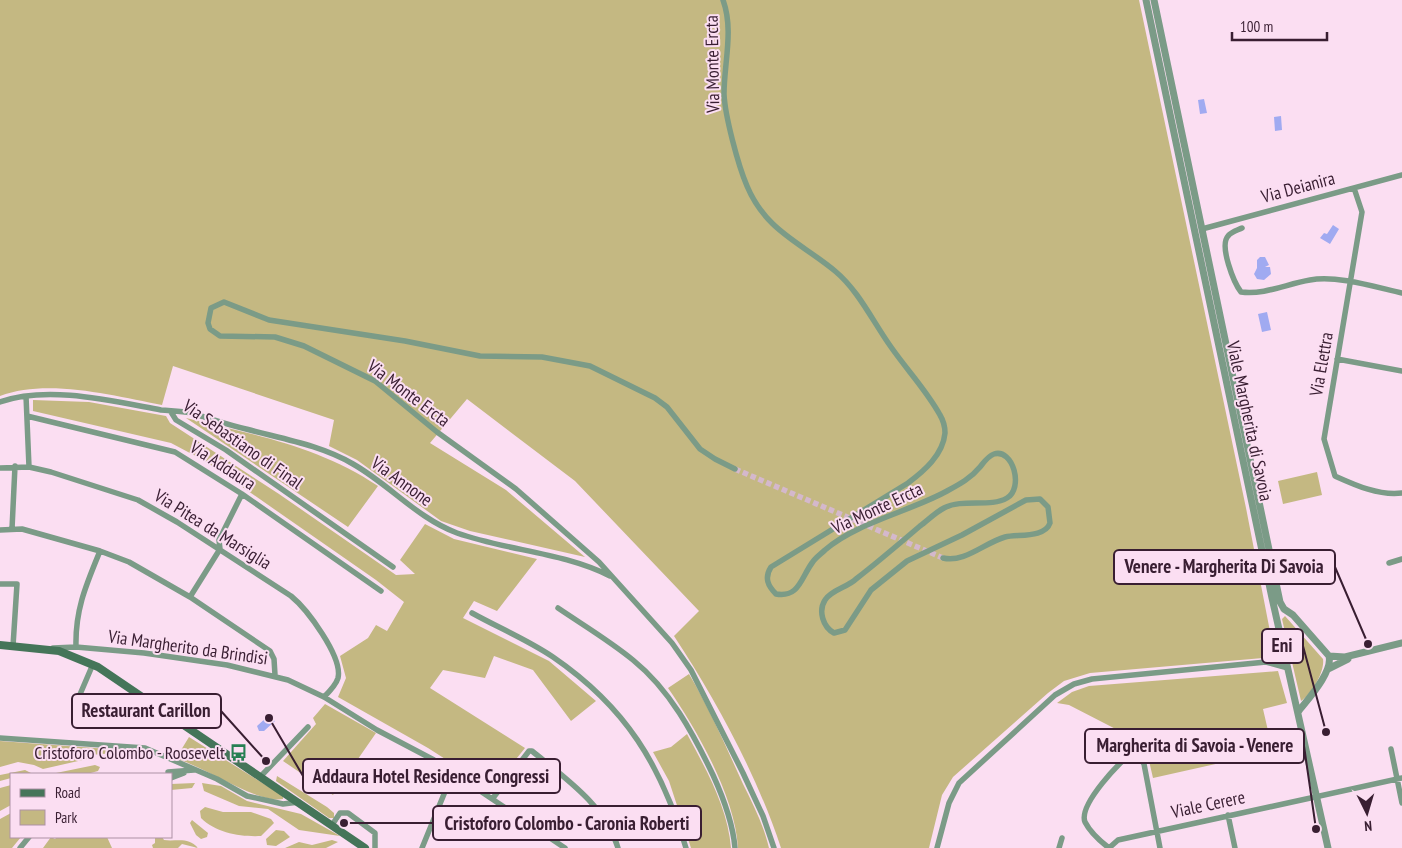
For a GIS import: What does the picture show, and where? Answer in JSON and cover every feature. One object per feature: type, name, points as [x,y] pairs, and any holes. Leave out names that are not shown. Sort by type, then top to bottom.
[{"type":"main road","points":[[0,645],[43,648],[92,664],[262,776],[365,848]]},
{"type":"street","name":"Via Monte Ercta","points":[[723,0],[728,34],[724,94],[726,115],[746,184],[754,201],[765,218],[777,230],[835,271],[851,286],[891,347],[937,409],[945,427],[945,434],[939,449],[923,472],[901,488],[772,567],[768,572],[768,585],[776,594],[788,595],[794,592],[812,562],[826,548],[845,537],[943,493],[974,475],[992,454],[1003,455],[1010,461],[1015,472],[1015,486],[1011,495],[998,501],[962,503],[943,508],[851,584],[830,595],[823,605],[822,616],[826,626],[834,632],[845,630],[871,590],[907,561],[962,535],[1026,500],[1040,499],[1048,507],[1050,523],[1042,532],[997,540],[961,558],[943,558]]},
{"type":"street","name":"Viale Margherita di Savoia","points":[[1146,0],[1284,653],[1300,705],[1298,712],[1328,848]]},
{"type":"street","name":"Viale Margherita di Savoia","points":[[1154,0],[1280,602],[1284,610]]},
{"type":"street","name":"Via Deianira","points":[[1202,229],[1402,174]]},
{"type":"street","name":"Via Elettra","points":[[1354,188],[1362,212],[1324,438],[1335,476],[1356,485],[1390,495],[1402,494]]},
{"type":"street","points":[[1242,228],[1228,236],[1225,245],[1235,285],[1241,292],[1254,294],[1311,279],[1350,282],[1402,293]]},
{"type":"street","name":"Via Monte Ercta","points":[[735,468],[715,459],[700,449],[668,407],[655,398],[590,366],[542,357],[480,356],[405,341],[268,320],[224,302],[211,308],[208,323],[210,329],[220,336],[275,337],[304,346],[375,381],[437,432],[516,489],[614,578],[672,643],[698,681],[759,808],[774,848]]},
{"type":"street","points":[[1337,359],[1402,371]]},
{"type":"street","points":[[26,396],[29,467]]},
{"type":"street","name":"Via Sebastiano di Final","points":[[0,402],[26,396],[92,398],[171,412],[176,420],[226,450],[393,567]]},
{"type":"street","name":"Via Annone","points":[[171,412],[189,413],[245,430],[302,442],[355,465],[416,512],[458,533],[577,562],[614,578]]},
{"type":"street","name":"Via Addaura","points":[[27,416],[175,452],[242,494],[381,591]]},
{"type":"street","points":[[12,529],[16,466]]},
{"type":"street","name":"Via Pitea da Marsiglia","points":[[0,468],[29,467],[94,484],[138,500],[177,522],[291,596],[312,616],[327,641],[338,672],[338,678],[324,697]]},
{"type":"street","points":[[190,597],[220,550],[219,540],[242,494]]},
{"type":"street","points":[[0,530],[22,529],[100,551],[129,562],[190,597],[270,651],[274,659],[274,675]]},
{"type":"street","points":[[76,647],[79,604],[100,551]]},
{"type":"street","points":[[1389,563],[1402,560]]},
{"type":"street","points":[[0,584],[17,584],[13,646]]},
{"type":"street","points":[[558,608],[634,661],[668,696],[694,737],[717,784],[732,829],[735,848]]},
{"type":"street","points":[[1277,616],[1279,612],[1284,610],[1293,615],[1329,656],[1339,658],[1355,656],[1402,643]]},
{"type":"street","points":[[472,614],[552,657],[593,689],[612,708],[651,760],[664,783],[686,848]]},
{"type":"street","name":"Via Margherito da Brindisi","points":[[43,648],[76,647],[190,660],[274,675],[305,687],[324,697],[377,730],[418,751],[493,798],[557,846],[565,848]]},
{"type":"street","points":[[1266,662],[1284,653]]},
{"type":"street","points":[[1328,669],[1329,656]]},
{"type":"street","points":[[1300,705],[1328,669],[1355,656]]},
{"type":"street","points":[[937,848],[949,803],[959,783],[1066,688],[1092,679],[1266,662],[1288,668]]},
{"type":"street","points":[[75,706],[92,664]]},
{"type":"street","points":[[262,776],[308,727]]},
{"type":"street","points":[[0,738],[139,746],[196,770],[253,798],[283,804],[299,802]]},
{"type":"street","points":[[1391,749],[1399,779],[1402,803]]},
{"type":"street","points":[[1109,848],[1098,838],[1085,821],[1085,808],[1095,792],[1134,750],[1144,764],[1160,848]]},
{"type":"street","points":[[493,798],[529,752],[532,751],[590,801],[610,828],[618,848]]},
{"type":"street","points":[[168,772],[196,770]]},
{"type":"street","points":[[172,778],[196,770]]},
{"type":"street","points":[[422,848],[453,772]]},
{"type":"street","name":"Viale Cerere","points":[[1109,848],[1118,840],[1399,779]]},
{"type":"street","points":[[332,824],[340,813],[348,813],[375,833],[375,848]]},
{"type":"street","points":[[1228,815],[1235,848]]},
{"type":"street","points":[[20,848],[28,838]]},
{"type":"street","points":[[1059,848],[1062,838]]},
{"type":"green space","points":[[0,0],[1139,0],[1246,508],[1274,652],[1263,658],[1090,673],[1064,681],[953,777],[942,795],[929,848],[781,848],[748,766],[720,712],[674,636],[699,611],[575,481],[467,399],[430,443],[506,490],[585,557],[470,531],[441,521],[357,460],[329,446],[334,420],[173,366],[162,405],[81,390],[39,389],[19,391],[0,396]]},
{"type":"green space","points":[[33,400],[89,402],[166,416],[170,423],[279,494],[396,575],[415,574],[400,560],[425,524],[454,539],[537,559],[497,611],[474,601],[463,618],[549,661],[596,701],[571,721],[533,670],[494,656],[485,678],[443,670],[430,688],[525,748],[492,789],[428,748],[338,697],[346,678],[340,656],[368,638],[376,625],[387,631],[404,602],[376,580],[205,461],[171,443],[33,411]]},
{"type":"green space","points":[[186,418],[261,436],[309,451],[355,472],[378,486],[348,527]]},
{"type":"green space","points":[[1317,472],[1322,495],[1283,504],[1278,481]]},
{"type":"green space","points":[[1285,616],[1323,659],[1322,670],[1316,682],[1301,701],[1282,619]]},
{"type":"green space","points":[[1278,671],[1287,703],[1263,709],[1272,748],[1296,743],[1296,746],[1153,778],[1147,752],[1137,740],[1069,705],[1057,703],[1072,692],[1089,686]]},
{"type":"green space","points":[[689,674],[711,714],[754,807],[769,848],[738,848],[730,807],[713,764],[691,723],[668,688]]},
{"type":"green space","points":[[325,704],[376,733],[333,795],[283,761],[316,724],[313,718]]},
{"type":"green space","points":[[687,734],[721,804],[726,818],[731,848],[691,848],[669,781],[653,752],[671,747]]},
{"type":"green space","points":[[189,737],[283,796],[283,799],[260,796],[180,760],[178,755]]},
{"type":"green space","points":[[0,741],[135,751],[91,755],[87,759],[43,769],[18,762],[0,767]]},
{"type":"green space","points":[[95,765],[100,767],[98,771],[91,773],[56,773]]},
{"type":"green space","points":[[25,770],[31,773],[10,773]]},
{"type":"green space","points":[[10,773],[10,778],[0,781],[0,775]]},
{"type":"green space","points":[[277,776],[327,807],[334,813],[334,818],[329,818],[276,781]]},
{"type":"green space","points":[[195,783],[192,788],[172,790],[172,784]]},
{"type":"green space","points":[[202,783],[221,786],[247,801],[301,814],[340,836],[299,830],[268,809],[239,806],[204,791]]},
{"type":"green space","points":[[10,785],[10,806],[0,811],[0,788]]},
{"type":"green space","points":[[205,807],[223,812],[251,812],[271,819],[274,823],[261,836],[229,833],[221,831],[201,818],[200,811]]},
{"type":"green space","points":[[10,814],[10,838],[20,838],[12,848],[0,848],[0,819]]},
{"type":"green space","points":[[192,820],[208,833],[207,837],[201,839],[196,835],[190,823]]},
{"type":"green space","points":[[276,830],[284,831],[290,837],[276,846],[267,845],[266,839]]},
{"type":"green space","points":[[50,838],[107,838],[112,848],[43,848]]},
{"type":"green space","points":[[155,838],[163,838],[164,840],[190,842],[198,848],[182,844],[178,848],[153,848],[152,845],[155,843]]},
{"type":"green space","points":[[332,840],[338,842],[326,848],[285,848],[299,842],[312,845]]},
{"type":"water","points":[[1204,99],[1207,113],[1200,114],[1198,100]]},
{"type":"water","points":[[1281,116],[1282,130],[1275,131],[1274,117]]},
{"type":"water","points":[[1333,225],[1339,229],[1330,244],[1320,238],[1324,233],[1327,234]]},
{"type":"water","points":[[1260,257],[1265,257],[1269,265],[1265,267],[1270,267],[1271,274],[1264,280],[1257,279],[1254,274],[1257,268],[1257,260]]},
{"type":"water","points":[[1267,312],[1271,330],[1262,332],[1258,314]]},
{"type":"water","points":[[267,717],[275,721],[264,731],[259,731],[257,726]]},
{"type":"tunnel","points":[[735,469],[943,558]]},
{"type":"place","name":"Venere - Margherita Di Savoia","points":[[1368,644]]},
{"type":"place","name":"Addaura Hotel Residence Congressi","points":[[269,718]]},
{"type":"place","name":"Eni","points":[[1326,732]]},
{"type":"place","name":"Cristoforo Colombo - Roosevelt","points":[[239,752]]},
{"type":"place","name":"Restaurant Carillon","points":[[266,761]]},
{"type":"place","name":"Cristoforo Colombo - Caronia Roberti","points":[[344,823]]},
{"type":"place","name":"Margherita di Savoia - Venere","points":[[1316,829]]}]
